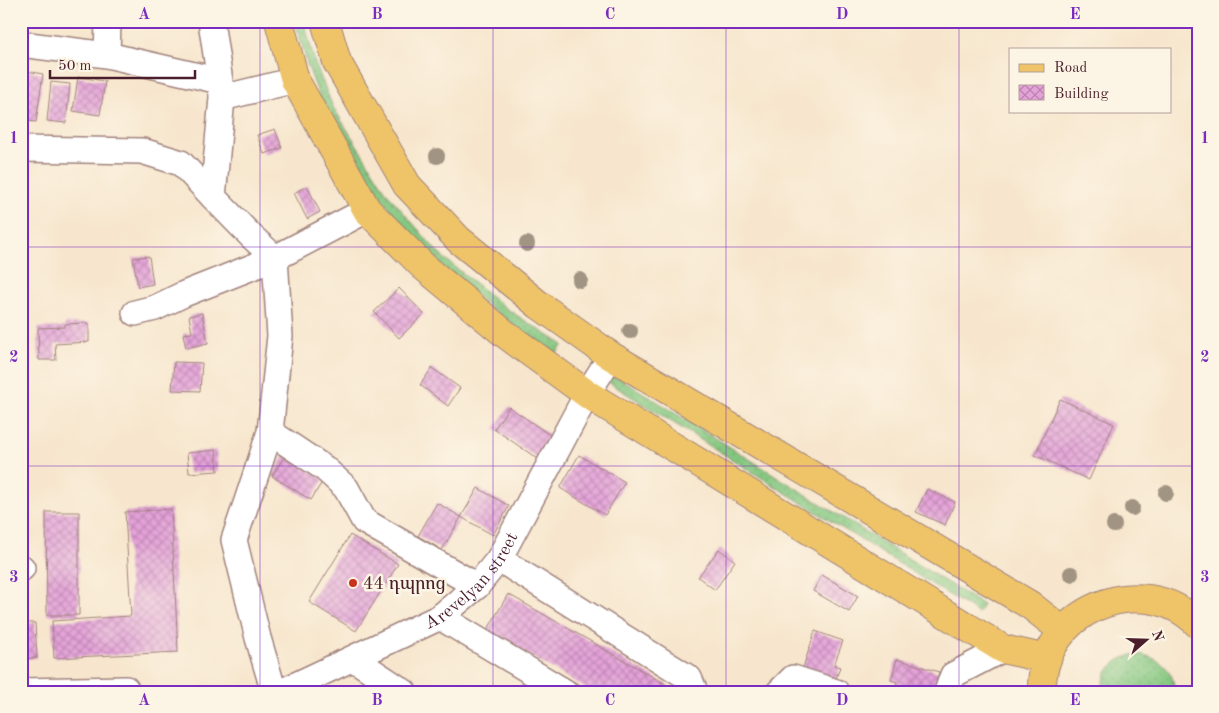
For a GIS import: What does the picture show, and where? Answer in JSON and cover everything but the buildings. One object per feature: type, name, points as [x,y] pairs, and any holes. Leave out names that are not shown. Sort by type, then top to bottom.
[{"type":"main road","points":[[279,21],[294,80],[368,210],[423,266],[505,334],[587,394],[1003,649],[1047,659]]},
{"type":"main road","points":[[325,21],[337,62],[407,184],[459,240],[539,305],[611,356],[1030,605],[1063,631]]},
{"type":"main road","points":[[1042,692],[1043,674],[1054,644],[1071,622],[1091,608],[1103,603],[1126,598],[1151,600],[1162,603],[1184,614],[1198,624]]},
{"type":"street","points":[[108,21],[108,55]]},
{"type":"street","points":[[211,21],[221,89],[213,196]]},
{"type":"street","points":[[21,44],[108,55],[221,89],[294,80]]},
{"type":"street","points":[[21,149],[142,151],[180,162],[274,258],[280,336],[270,432],[234,540],[258,638],[274,692]]},
{"type":"street","points":[[136,313],[155,308],[184,294],[274,258],[368,210]]},
{"type":"street","name":"Arevelyan street","points":[[281,692],[440,617],[477,586],[499,559],[587,394],[611,356]]},
{"type":"street","points":[[270,432],[324,468],[346,488],[364,521],[477,586]]},
{"type":"street","points":[[499,559],[689,678],[695,692]]},
{"type":"street","points":[[440,617],[565,692]]},
{"type":"street","points":[[947,692],[953,675],[1003,649]]},
{"type":"street","points":[[354,659],[404,692]]},
{"type":"street","points":[[779,692],[793,678],[836,692]]},
{"type":"street","points":[[21,691],[126,689],[126,692]]},
{"type":"green space","points":[[295,21],[304,21],[315,63],[333,107],[387,193],[439,254],[507,309],[563,345],[557,353],[500,316],[432,258],[381,198],[325,111],[308,67]]},
{"type":"green space","points":[[613,374],[983,605],[978,613],[608,382]]},
{"type":"green space","points":[[1137,654],[1152,658],[1164,666],[1172,677],[1174,692],[1103,692],[1105,677],[1112,666],[1123,658]]},
{"type":"place","name":"44 դպրոց","points":[[353,583]]}]
